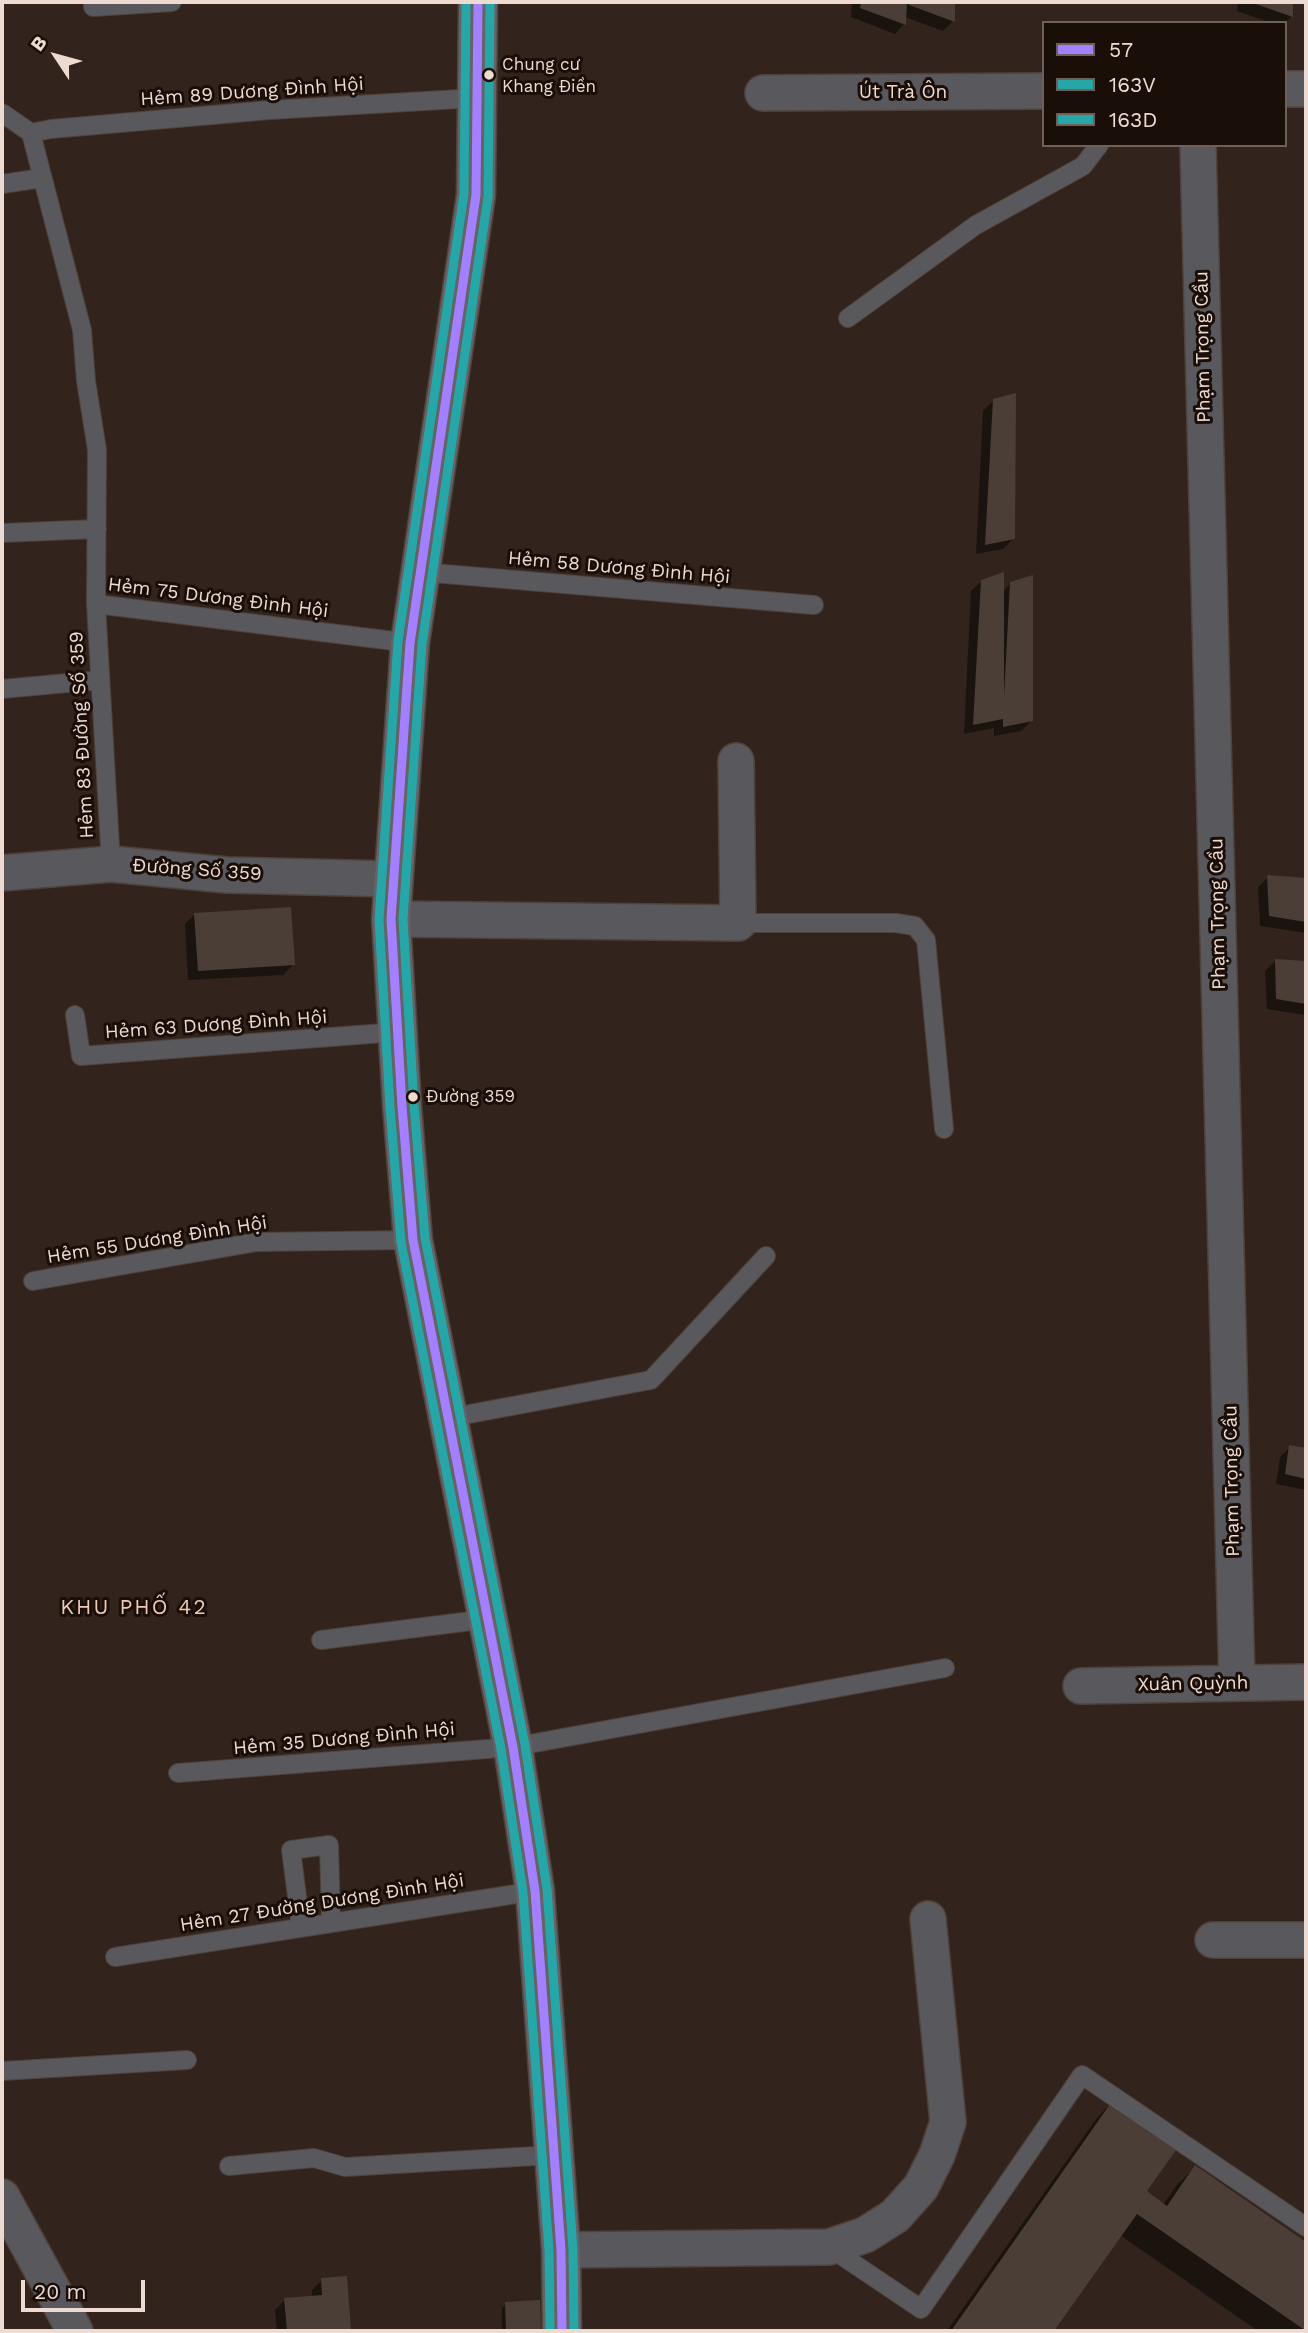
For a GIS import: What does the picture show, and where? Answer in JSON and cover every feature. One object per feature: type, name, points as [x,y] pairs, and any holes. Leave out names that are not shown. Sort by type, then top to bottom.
[{"type":"street","points":[[478,2],[476,195],[410,643],[391,919],[413,1240],[513,1747],[535,1891],[561,2250],[562,2331]]},
{"type":"street","points":[[1287,89],[1306,89]]},
{"type":"street","name":"Út Trà Ôn","points":[[763,93],[1042,90]]},
{"type":"street","name":"Phạm Trọng Cầu","points":[[1198,147],[1237,1683]]},
{"type":"street","points":[[391,919],[738,923],[736,761]]},
{"type":"street","name":"Đường Số 359","points":[[2,873],[111,864],[227,874],[392,879]]},
{"type":"street","name":"Xuân Quỳnh","points":[[1081,1686],[1306,1682]]},
{"type":"street","points":[[561,2250],[829,2247],[865,2235],[895,2216],[921,2186],[937,2155],[947,2122],[928,1919]]},
{"type":"street","points":[[1213,1940],[1306,1940]]},
{"type":"street","points":[[2,2197],[75,2331]]},
{"type":"lane","points":[[93,2],[93,7],[172,2]]},
{"type":"lane","name":"Hẻm 89 Dương Đình Hội","points":[[31,133],[256,111],[477,98]]},
{"type":"lane","points":[[2,113],[31,133],[42,178],[2,184]]},
{"type":"lane","points":[[848,318],[976,225],[1083,166],[1097,147]]},
{"type":"lane","name":"Hẻm 75 Dương Đình Hội","points":[[42,178],[82,330],[86,381],[97,450],[96,604],[410,643]]},
{"type":"lane","points":[[2,533],[97,529]]},
{"type":"lane","name":"Hẻm 58 Dương Đình Hội","points":[[421,572],[814,605]]},
{"type":"lane","name":"Hẻm 83 Đường Số 359","points":[[96,604],[111,864]]},
{"type":"lane","points":[[2,689],[100,680]]},
{"type":"lane","points":[[738,923],[896,923],[915,926],[926,940],[944,1129]]},
{"type":"lane","name":"Hẻm 63 Dương Đình Hội","points":[[75,1015],[81,1056],[397,1032]]},
{"type":"lane","name":"Hẻm 55 Dương Đình Hội","points":[[33,1281],[257,1242],[413,1240]]},
{"type":"lane","points":[[447,1418],[651,1380],[766,1256]]},
{"type":"lane","points":[[321,1640],[487,1619]]},
{"type":"lane","name":"Hẻm 35 Dương Đình Hội","points":[[178,1773],[513,1747],[945,1668]]},
{"type":"lane","points":[[301,1927],[291,1850],[329,1845],[331,1922]]},
{"type":"lane","name":"Hẻm 27 Đường Dương Đình Hội","points":[[116,1957],[535,1891]]},
{"type":"lane","points":[[2,2071],[187,2060]]},
{"type":"lane","points":[[829,2247],[921,2309],[1082,2075],[1306,2227]]},
{"type":"lane","points":[[229,2166],[314,2158],[345,2167],[553,2155]]},
{"type":"building","points":[[861,2],[907,2],[906,25],[860,8]]},
{"type":"building","points":[[909,2],[955,2],[955,22],[909,5]]},
{"type":"building","points":[[1250,2],[1293,2],[1293,17]]},
{"type":"building","points":[[1016,393],[1015,539],[985,545],[993,399]]},
{"type":"building","points":[[1004,572],[1004,697],[1010,582],[1033,575],[1033,721],[1003,727],[1003,719],[973,725],[981,580]]},
{"type":"building","points":[[1267,875],[1306,878],[1306,922],[1269,916]]},
{"type":"building","points":[[291,907],[295,965],[198,971],[194,913]]},
{"type":"building","points":[[1275,959],[1306,961],[1306,1004],[1276,999]]},
{"type":"building","points":[[1289,1445],[1306,1448],[1306,1479],[1285,1474]]},
{"type":"building","points":[[1115,2097],[1181,2143],[1147,2191],[1167,2206],[1195,2165],[1306,2242],[1306,2331],[1137,2214],[1054,2331],[951,2331]]},
{"type":"building","points":[[347,2276],[351,2331],[287,2331],[284,2298],[322,2295],[321,2278]]},
{"type":"building","points":[[540,2300],[541,2331],[506,2331],[505,2302]]},
{"type":"transit line","name":"163V","points":[[466,2],[464,194],[398,641],[379,920],[401,1242],[501,1749],[523,1892],[549,2251],[550,2331]]},
{"type":"transit line","name":"57","points":[[478,2],[476,195],[410,643],[391,919],[413,1240],[513,1747],[535,1891],[561,2250],[562,2331]]},
{"type":"transit line","name":"163D","points":[[490,2],[488,197],[422,644],[403,919],[425,1238],[525,1745],[547,1889],[573,2249],[574,2331]]},
{"type":"place","name":"Chung cư Khang Điền","points":[[489,75]]},
{"type":"place","name":"Đường 359","points":[[413,1097]]},
{"type":"district","name":"KHU PHỐ 42","points":[[134,1608]]}]
